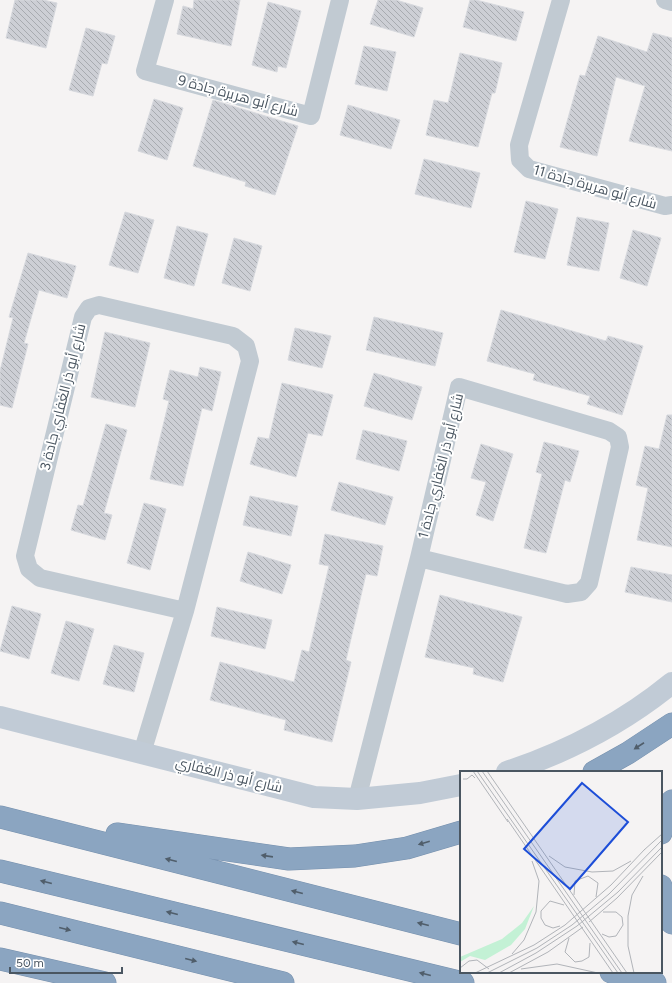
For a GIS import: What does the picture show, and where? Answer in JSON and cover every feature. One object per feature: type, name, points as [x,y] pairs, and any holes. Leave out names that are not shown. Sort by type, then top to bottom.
[{"type":"highway","points":[[596,771],[628,753],[672,724]]},
{"type":"highway","points":[[662,830],[672,801]]},
{"type":"highway","points":[[0,817],[289,859],[370,854],[407,848],[460,832]]},
{"type":"highway","points":[[0,817],[460,934]]},
{"type":"highway","points":[[0,871],[463,983]]},
{"type":"highway","points":[[662,889],[672,923]]},
{"type":"highway","points":[[0,913],[283,983]]},
{"type":"highway","points":[[9,962],[63,983]]},
{"type":"highway","points":[[9,962],[105,983]]},
{"type":"highway","points":[[615,973],[655,983]]},
{"type":"street","name":"شارع أبو هريرة جادة 9","points":[[165,0],[145,71],[311,116],[340,0]]},
{"type":"street","name":"شارع أبو هريرة جادة 11","points":[[561,0],[519,145],[520,160],[529,169],[665,206],[672,205]]},
{"type":"street","points":[[665,0],[672,2]]},
{"type":"street","name":"شارع أبو ذر الغفاري جادة 3","points":[[142,753],[185,611],[250,361],[246,346],[233,336],[99,305],[89,308],[83,317],[25,556],[29,569],[40,578],[185,611]]},
{"type":"street","name":"شارع أبو ذر الغفاري جادة 1","points":[[357,799],[419,558],[458,387],[609,431],[618,437],[620,447],[589,583],[581,592],[566,594],[419,558]]},
{"type":"street","points":[[510,771],[541,761],[598,734],[652,700],[672,683]]},
{"type":"street","name":"شارع أبو ذر الغفاري","points":[[0,717],[314,797],[357,799],[420,793],[460,785]]},
{"type":"building","points":[[15,0],[43,0],[57,3],[46,48],[6,38]]},
{"type":"building","points":[[194,0],[240,0],[231,46],[177,34],[183,6],[193,9]]},
{"type":"building","points":[[378,0],[396,0],[423,8],[414,37],[370,24]]},
{"type":"building","points":[[470,0],[476,0],[524,12],[516,41],[463,27]]},
{"type":"building","points":[[268,2],[301,11],[286,68],[278,66],[277,72],[252,65]]},
{"type":"building","points":[[86,28],[115,36],[107,64],[102,63],[93,96],[69,90]]},
{"type":"building","points":[[653,33],[672,38],[672,151],[629,141],[645,86],[616,77],[597,156],[560,147],[580,75],[585,76],[598,36],[647,52]]},
{"type":"building","points":[[364,46],[396,52],[387,91],[355,84]]},
{"type":"building","points":[[460,53],[502,63],[495,93],[492,93],[478,147],[426,135],[434,100],[448,103]]},
{"type":"building","points":[[154,99],[183,108],[167,160],[138,151]]},
{"type":"building","points":[[213,100],[298,126],[275,195],[245,186],[246,182],[193,166]]},
{"type":"building","points":[[348,105],[400,120],[391,149],[340,135]]},
{"type":"building","points":[[424,159],[480,173],[471,208],[415,194]]},
{"type":"building","points":[[526,201],[558,209],[545,259],[514,252]]},
{"type":"building","points":[[125,212],[154,220],[138,273],[109,265]]},
{"type":"building","points":[[577,217],[609,223],[599,271],[567,265]]},
{"type":"building","points":[[177,226],[208,234],[194,286],[164,278]]},
{"type":"building","points":[[633,230],[661,238],[647,286],[620,278]]},
{"type":"building","points":[[234,238],[262,246],[250,291],[222,283]]},
{"type":"building","points":[[28,253],[76,266],[67,298],[39,290],[24,343],[28,344],[12,408],[0,405],[0,371],[13,318],[9,317]]},
{"type":"building","points":[[501,310],[606,341],[608,336],[643,346],[622,415],[587,404],[590,396],[533,380],[535,374],[487,361]]},
{"type":"building","points":[[374,317],[443,333],[435,366],[366,350]]},
{"type":"building","points":[[295,328],[331,336],[322,368],[288,360]]},
{"type":"building","points":[[105,332],[150,343],[135,407],[91,397]]},
{"type":"building","points":[[200,367],[221,372],[212,411],[202,408],[183,486],[150,479],[169,401],[163,399],[170,370],[198,377]]},
{"type":"building","points":[[374,373],[422,387],[412,420],[364,406]]},
{"type":"building","points":[[282,383],[333,395],[322,436],[308,433],[296,477],[250,464],[258,437],[269,439]]},
{"type":"building","points":[[667,415],[672,415],[672,547],[637,540],[648,488],[636,485],[645,446],[659,449]]},
{"type":"building","points":[[106,424],[127,430],[104,513],[112,515],[105,540],[71,530],[78,505],[83,506]]},
{"type":"building","points":[[363,430],[407,441],[399,471],[356,459]]},
{"type":"building","points":[[544,442],[579,451],[570,482],[565,480],[546,553],[524,548],[542,474],[536,472]]},
{"type":"building","points":[[481,444],[513,454],[493,521],[476,515],[486,482],[471,478]]},
{"type":"building","points":[[339,482],[393,497],[385,525],[331,510]]},
{"type":"building","points":[[250,496],[298,506],[291,536],[243,525]]},
{"type":"building","points":[[144,503],[166,509],[150,570],[127,563]]},
{"type":"building","points":[[325,534],[383,546],[377,576],[366,574],[346,660],[351,662],[332,742],[284,730],[286,720],[210,700],[220,662],[294,682],[302,650],[309,652],[329,566],[319,564]]},
{"type":"building","points":[[248,552],[291,565],[282,594],[240,581]]},
{"type":"building","points":[[631,567],[672,575],[672,602],[625,592]]},
{"type":"building","points":[[440,595],[522,617],[503,682],[473,674],[474,668],[425,657]]},
{"type":"building","points":[[12,606],[41,614],[29,659],[0,651]]},
{"type":"building","points":[[217,607],[272,620],[265,649],[211,636]]},
{"type":"building","points":[[66,621],[94,629],[79,681],[51,673]]},
{"type":"building","points":[[114,645],[144,653],[134,692],[103,684]]}]
